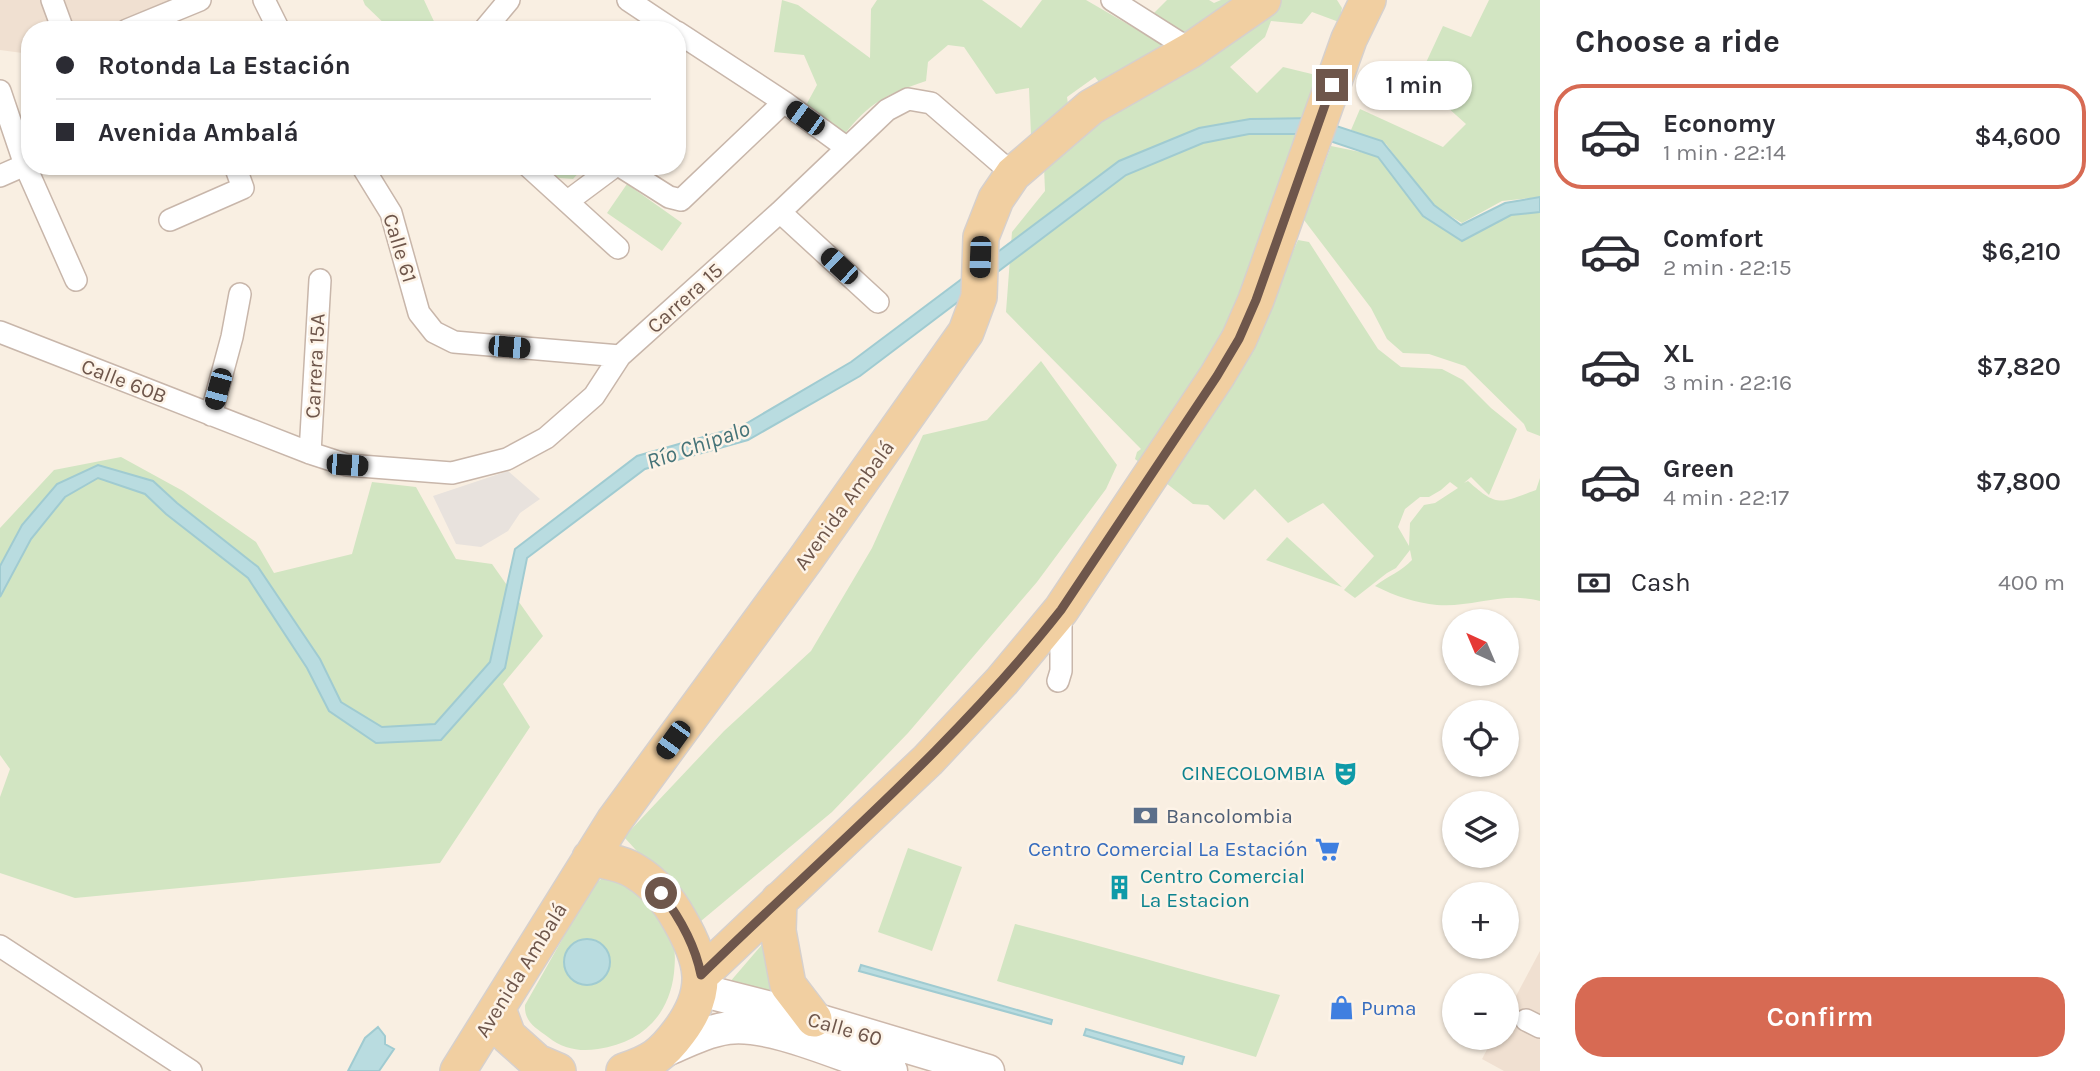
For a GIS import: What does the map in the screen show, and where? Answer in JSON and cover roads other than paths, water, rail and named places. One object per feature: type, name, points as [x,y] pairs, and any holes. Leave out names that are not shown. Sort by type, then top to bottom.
[{"type":"main road","name":"Avenida Ambalá","points":[[458,1071],[614,821],[966,332],[979,297],[981,237],[1004,186],[1091,107],[1191,50],[1263,0]]},
{"type":"main road","points":[[700,983],[779,900],[928,761],[1002,681],[1061,610],[1239,339],[1256,300],[1349,39],[1368,0]]},
{"type":"main road","points":[[590,858],[635,870],[661,893],[685,929],[698,958],[700,983],[692,1014],[666,1050],[648,1063],[624,1071]]},
{"type":"main road","points":[[779,900],[778,932],[788,985],[814,1019]]},
{"type":"main road","name":"Calle 60","points":[[700,983],[988,1071]]},
{"type":"main road","points":[[498,1009],[508,1036],[537,1062],[551,1071],[558,1071]]},
{"type":"main road","name":"Calle 60","points":[[666,1050],[712,1032],[728,1028],[758,1027],[891,1071]]},
{"type":"street","points":[[52,0],[60,21]]},
{"type":"street","points":[[149,21],[200,0]]},
{"type":"street","points":[[264,0],[274,21]]},
{"type":"street","points":[[492,21],[509,0]]},
{"type":"street","points":[[628,0],[660,21]]},
{"type":"street","points":[[1112,0],[1191,50]]},
{"type":"street","points":[[686,38],[784,102],[847,148]]},
{"type":"street","points":[[0,91],[21,153]]},
{"type":"street","name":"Carrera 15","points":[[452,473],[507,459],[546,438],[594,396],[620,356],[780,212],[887,110],[908,99],[932,103],[1004,186]]},
{"type":"street","points":[[632,175],[669,197],[681,200],[784,102]]},
{"type":"street","points":[[0,176],[21,167]]},
{"type":"street","points":[[29,175],[75,280]]},
{"type":"street","points":[[170,220],[243,188],[238,175]]},
{"type":"street","name":"Calle 61","points":[[367,175],[391,214],[419,313],[434,332],[454,342],[620,356]]},
{"type":"street","points":[[538,175],[618,248]]},
{"type":"street","points":[[568,201],[604,175]]},
{"type":"street","points":[[780,212],[878,302]]},
{"type":"street","name":"Carrera 15A","points":[[310,453],[320,280]]},
{"type":"street","points":[[211,415],[232,337],[240,294]]},
{"type":"street","name":"Calle 60B","points":[[0,332],[347,465],[452,473]]},
{"type":"street","points":[[1058,681],[1061,671],[1061,610]]},
{"type":"street","points":[[0,946],[191,1071]]},
{"type":"water","name":"Río Chipalo","points":[[1312,118],[1382,141],[1434,205],[1461,225],[1505,203],[1540,197],[1540,212],[1511,215],[1462,241],[1423,216],[1378,157],[1309,134],[1249,134],[1203,143],[1126,175],[860,376],[748,440],[645,469],[527,558],[505,668],[441,740],[376,743],[329,711],[307,668],[248,578],[166,514],[145,494],[98,478],[65,497],[31,539],[0,597],[0,566],[22,525],[57,484],[98,465],[153,481],[258,567],[320,659],[341,702],[382,727],[435,724],[490,662],[515,549],[637,456],[742,426],[851,362],[1119,161],[1199,128],[1250,119]]},
{"type":"water","points":[[587,939],[603,946],[610,962],[603,978],[587,985],[571,978],[564,962],[571,946]]},
{"type":"water","points":[[861,965],[1052,1020],[1051,1024],[859,971]]},
{"type":"water","points":[[378,1027],[385,1036],[385,1044],[394,1049],[379,1071],[348,1071],[365,1038]]},
{"type":"water","points":[[1086,1029],[1184,1057],[1182,1064],[1084,1035]]},
{"type":"place","name":"CINECOLOMBIA","points":[[1345,773]]},
{"type":"place","name":"Bancolombia","points":[[1146,816]]},
{"type":"place","name":"Centro Comercial La Estación","points":[[1328,849]]},
{"type":"place","name":"Centro Comercial La Estacion","points":[[1120,888]]},
{"type":"place","name":"Puma","points":[[1341,1008]]}]
